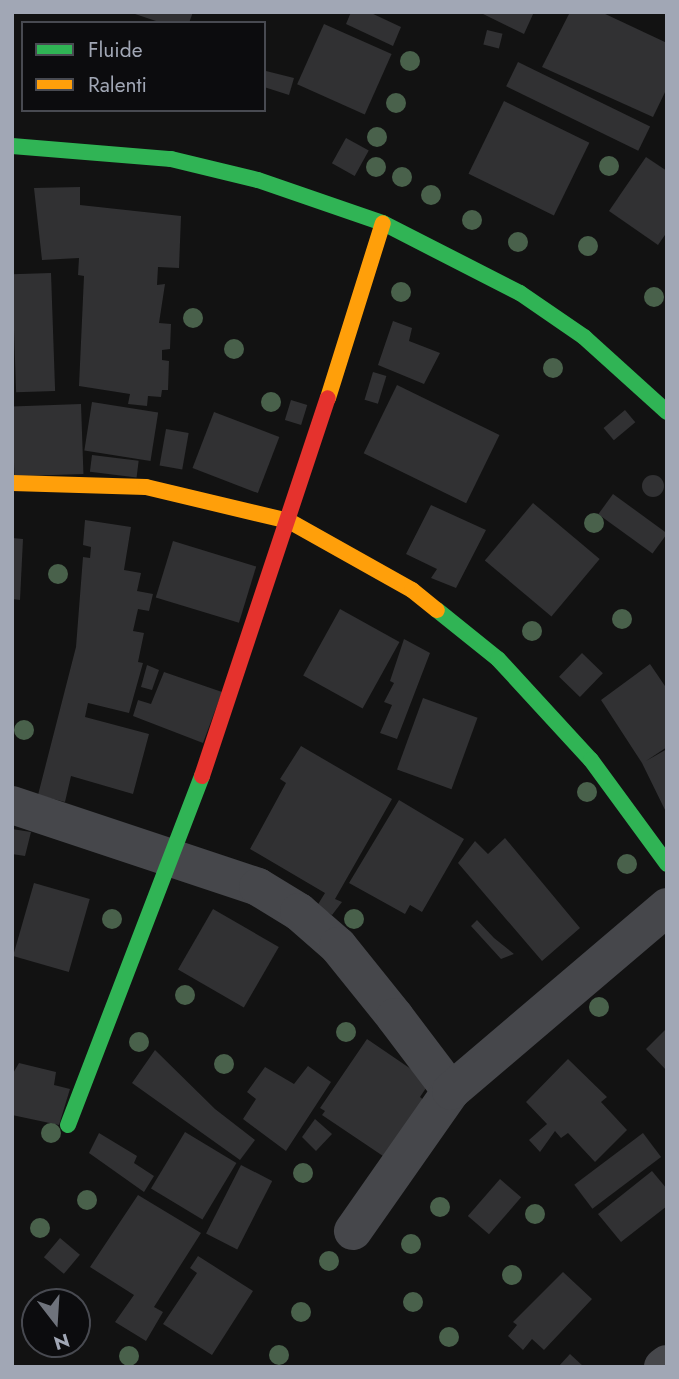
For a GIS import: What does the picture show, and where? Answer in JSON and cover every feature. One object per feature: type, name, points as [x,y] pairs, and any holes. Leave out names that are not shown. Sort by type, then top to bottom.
[{"type":"street","points":[[12,146],[171,159],[258,180],[383,223],[520,293],[584,337],[664,400]]},
{"type":"street","points":[[68,1125],[175,858],[289,521],[383,223]]},
{"type":"street","points":[[12,483],[146,487],[289,521],[412,590],[498,659],[591,760],[667,864]]},
{"type":"street","points":[[12,805],[258,887],[299,912],[338,946],[451,1091]]},
{"type":"street","points":[[353,1231],[451,1091],[667,907]]},
{"type":"building","points":[[193,12],[190,21],[156,21],[132,13]]},
{"type":"building","points":[[351,12],[369,12],[401,27],[393,46],[346,24]]},
{"type":"building","points":[[479,12],[534,12],[524,34]]},
{"type":"building","points":[[570,12],[601,12],[667,43],[667,88],[653,117],[542,67]]},
{"type":"building","points":[[324,24],[392,54],[365,114],[297,84]]},
{"type":"building","points":[[487,30],[503,34],[499,48],[483,45]]},
{"type":"building","points":[[518,62],[650,126],[638,151],[506,86]]},
{"type":"building","points":[[266,71],[294,78],[289,95],[266,88]]},
{"type":"building","points":[[504,101],[589,143],[554,215],[468,174]]},
{"type":"building","points":[[346,138],[369,151],[355,176],[332,163]]},
{"type":"building","points":[[646,157],[667,171],[667,232],[658,245],[609,211]]},
{"type":"building","points":[[80,187],[80,205],[181,216],[179,268],[158,267],[157,285],[165,284],[159,323],[171,324],[170,349],[162,350],[162,360],[169,361],[168,390],[162,390],[161,397],[148,396],[147,406],[128,404],[130,394],[79,386],[84,276],[78,275],[79,258],[42,260],[34,188]]},
{"type":"building","points":[[51,273],[55,391],[16,392],[12,274]]},
{"type":"building","points":[[393,321],[412,328],[409,341],[440,353],[424,384],[378,365]]},
{"type":"building","points":[[373,372],[386,376],[378,404],[365,400]]},
{"type":"building","points":[[397,385],[499,435],[466,503],[364,453]]},
{"type":"building","points":[[291,400],[307,405],[301,425],[285,420]]},
{"type":"building","points":[[92,402],[158,412],[151,461],[84,450]]},
{"type":"building","points":[[81,404],[83,474],[14,476],[12,406]]},
{"type":"building","points":[[625,410],[635,422],[614,440],[604,428]]},
{"type":"building","points":[[214,412],[279,437],[258,493],[192,468]]},
{"type":"building","points":[[166,429],[189,433],[182,469],[160,465]]},
{"type":"building","points":[[92,455],[139,461],[137,478],[90,472]]},
{"type":"building","points":[[653,475],[663,482],[664,486],[657,496],[653,497],[643,490],[642,486],[649,476]]},
{"type":"building","points":[[613,494],[667,533],[653,554],[598,514]]},
{"type":"building","points":[[533,503],[600,559],[551,616],[485,560]]},
{"type":"building","points":[[431,505],[486,530],[456,588],[431,578],[437,569],[406,554]]},
{"type":"building","points":[[85,520],[131,527],[124,570],[141,573],[137,591],[153,594],[149,611],[138,609],[133,631],[144,633],[138,662],[143,663],[129,713],[88,703],[85,717],[149,734],[133,794],[71,776],[65,802],[38,795],[76,647],[83,557],[90,558],[91,547],[83,545]]},
{"type":"building","points":[[12,538],[23,539],[20,600],[12,599]]},
{"type":"building","points":[[173,541],[256,566],[239,623],[156,597]]},
{"type":"building","points":[[340,609],[399,642],[363,708],[303,675]]},
{"type":"building","points":[[404,639],[430,653],[397,739],[380,733],[392,705],[384,702],[394,683],[390,681]]},
{"type":"building","points":[[582,653],[603,673],[580,697],[559,677]]},
{"type":"building","points":[[650,664],[667,689],[667,747],[646,761],[667,749],[667,814],[642,763],[601,700]]},
{"type":"building","points":[[147,665],[159,670],[152,690],[141,687]]},
{"type":"building","points":[[164,672],[222,692],[203,743],[133,716],[138,700],[151,704]]},
{"type":"building","points":[[423,698],[478,718],[452,789],[397,769]]},
{"type":"building","points":[[301,746],[392,799],[335,899],[342,902],[332,915],[317,906],[325,893],[250,849],[286,783],[280,779]]},
{"type":"building","points":[[399,800],[464,839],[422,912],[410,905],[405,914],[349,883]]},
{"type":"building","points":[[12,829],[31,832],[25,856],[12,854]]},
{"type":"building","points":[[505,838],[580,928],[542,961],[458,863],[475,841],[488,854]]},
{"type":"building","points":[[34,883],[90,899],[69,972],[13,956]]},
{"type":"building","points":[[213,909],[279,947],[244,1008],[178,970]]},
{"type":"building","points":[[477,920],[514,954],[501,959],[471,926]]},
{"type":"building","points":[[667,1028],[667,1071],[646,1049]]},
{"type":"building","points":[[367,1039],[430,1082],[420,1097],[427,1103],[383,1156],[322,1115],[325,1111],[320,1108]]},
{"type":"building","points":[[155,1050],[215,1109],[255,1140],[240,1160],[132,1083]]},
{"type":"building","points":[[568,1059],[607,1097],[601,1102],[627,1130],[595,1162],[568,1133],[561,1138],[555,1131],[540,1152],[529,1140],[547,1124],[526,1102]]},
{"type":"building","points":[[19,1063],[56,1072],[54,1085],[70,1089],[59,1125],[12,1115],[12,1075]]},
{"type":"building","points":[[308,1066],[331,1082],[286,1151],[243,1119],[256,1099],[247,1092],[265,1067],[294,1084]]},
{"type":"building","points":[[315,1119],[332,1134],[316,1151],[302,1137]]},
{"type":"building","points":[[185,1132],[236,1163],[202,1219],[151,1189]]},
{"type":"building","points":[[99,1133],[137,1156],[134,1163],[154,1176],[144,1192],[89,1153]]},
{"type":"building","points":[[643,1133],[661,1157],[592,1209],[574,1185]]},
{"type":"building","points":[[241,1165],[272,1181],[237,1249],[206,1234]]},
{"type":"building","points":[[652,1171],[667,1189],[667,1206],[621,1242],[598,1214]]},
{"type":"building","points":[[500,1179],[521,1197],[489,1234],[468,1216]]},
{"type":"building","points":[[138,1195],[201,1233],[154,1307],[163,1312],[146,1341],[115,1322],[134,1295],[90,1267]]},
{"type":"building","points":[[60,1238],[80,1255],[64,1274],[44,1257]]},
{"type":"building","points":[[198,1256],[253,1291],[212,1355],[163,1324],[197,1273],[190,1268]]},
{"type":"building","points":[[563,1272],[592,1299],[544,1350],[532,1339],[523,1350],[508,1336],[517,1325],[513,1322]]},
{"type":"building","points":[[570,1354],[584,1367],[558,1367]]},
{"type":"traffic: fast","points":[[12,146],[171,159],[258,180],[383,223],[520,293],[584,337],[667,412]]},
{"type":"traffic: fast","points":[[437,610],[498,659],[591,760],[667,864]]},
{"type":"traffic: fast","points":[[68,1125],[202,776]]},
{"type":"traffic: slow","points":[[328,398],[383,223]]},
{"type":"traffic: slow","points":[[12,483],[146,487],[289,521],[412,590],[437,610]]},
{"type":"traffic: jam","points":[[202,776],[328,398]]}]
